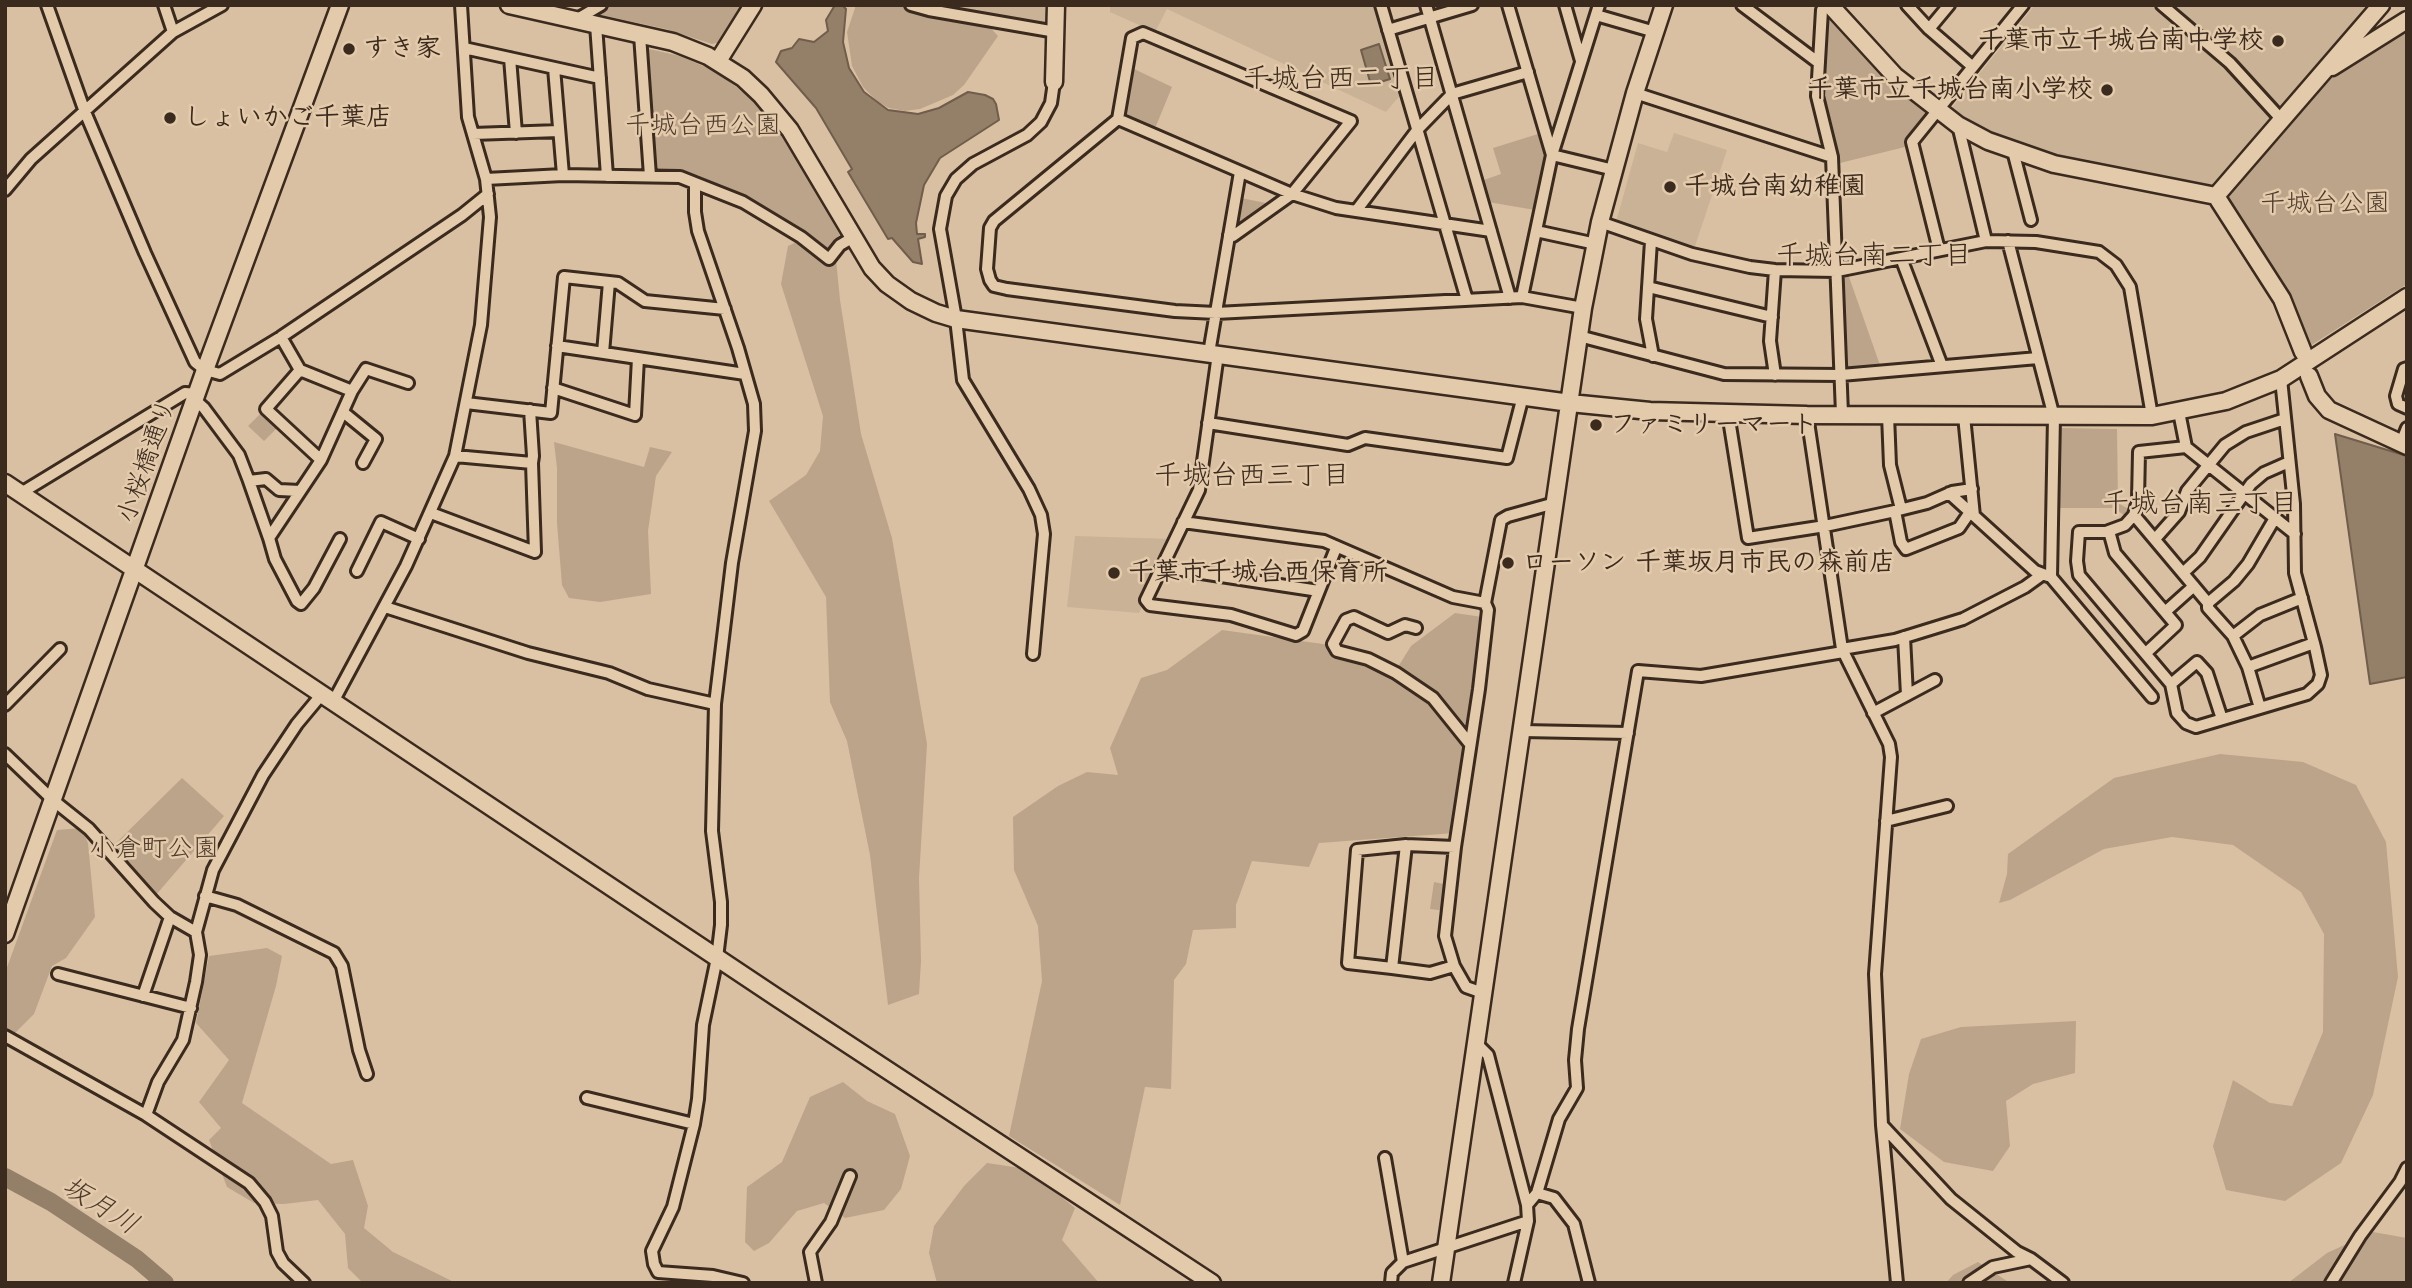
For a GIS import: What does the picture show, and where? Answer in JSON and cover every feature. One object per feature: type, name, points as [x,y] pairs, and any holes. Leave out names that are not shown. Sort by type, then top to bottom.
[{"type":"street","points":[[47,5],[85,112],[145,253],[195,362],[205,370],[220,374],[281,337],[462,215],[488,194]]},
{"type":"street","points":[[164,5],[173,32]]},
{"type":"street","name":"小桜橋通り","points":[[5,934],[205,370],[340,5]]},
{"type":"street","points":[[146,1115],[158,1082],[183,1040],[200,955],[196,932],[213,870],[264,775],[297,724],[328,698],[385,607],[419,539],[455,456],[483,313],[490,217],[486,179],[468,117],[461,5]]},
{"type":"street","points":[[509,5],[696,50],[743,78],[780,116],[872,268],[887,284],[911,301],[956,319],[1570,403],[1650,411],[1807,415],[2152,416],[2226,401],[2281,379],[2407,297]]},
{"type":"street","points":[[574,21],[601,5]]},
{"type":"street","points":[[718,61],[753,5]]},
{"type":"street","points":[[911,5],[1056,32]]},
{"type":"street","points":[[1033,654],[1044,534],[1041,515],[963,380],[956,319],[940,229],[946,196],[956,179],[972,164],[1027,135],[1041,122],[1051,103],[1056,5]]},
{"type":"street","points":[[1381,5],[1467,300]]},
{"type":"street","points":[[1426,5],[1510,298]]},
{"type":"street","points":[[1388,30],[1472,5]]},
{"type":"street","points":[[1508,5],[1552,155]]},
{"type":"street","points":[[1565,5],[1581,61]]},
{"type":"street","points":[[1441,1283],[1583,308],[1614,170],[1635,93],[1664,5]]},
{"type":"street","points":[[1742,5],[1819,63]]},
{"type":"street","points":[[1825,5],[1822,10],[1817,96],[1832,157],[1842,414]]},
{"type":"street","points":[[1830,5],[1875,56],[1937,110],[1988,141],[2054,164],[2216,196],[2282,299],[2303,352]]},
{"type":"street","points":[[1907,5],[1929,29],[1973,67]]},
{"type":"street","points":[[1929,29],[1949,5]]},
{"type":"street","points":[[1939,250],[1912,142],[2023,5]]},
{"type":"street","points":[[2162,5],[2230,63],[2281,119]]},
{"type":"street","points":[[2216,196],[2381,5]]},
{"type":"street","points":[[5,190],[31,159],[173,32],[216,7]]},
{"type":"street","points":[[1522,297],[1552,155],[1597,10],[1656,32]]},
{"type":"street","points":[[2322,72],[2407,20]]},
{"type":"street","points":[[596,26],[607,176]]},
{"type":"street","points":[[1229,235],[1233,236],[1292,194],[1351,121],[1143,33],[1132,38],[1118,119],[994,221],[990,228],[987,266],[994,286],[1060,298],[1175,312],[1216,313],[1522,297],[1583,308]]},
{"type":"street","points":[[640,35],[650,176]]},
{"type":"street","points":[[464,48],[600,78]]},
{"type":"street","points":[[510,58],[516,133]]},
{"type":"street","points":[[554,68],[563,175]]},
{"type":"street","points":[[1356,211],[1418,129],[1452,94],[1528,72]]},
{"type":"street","points":[[1635,93],[1832,157]]},
{"type":"street","points":[[1118,119],[1292,194],[1335,208],[1446,226],[1491,230]]},
{"type":"street","points":[[1958,125],[1986,241]]},
{"type":"street","points":[[473,134],[559,131]]},
{"type":"street","points":[[2013,151],[2031,220]]},
{"type":"street","points":[[1552,155],[1614,170]]},
{"type":"street","points":[[1240,172],[1216,313],[1208,423],[1199,490],[1146,600],[1150,605],[1231,615],[1296,635],[1303,631],[1336,548]]},
{"type":"street","points":[[486,179],[563,175],[680,177],[751,207],[802,237],[828,259],[841,245],[852,239]]},
{"type":"street","points":[[695,183],[698,231],[746,374],[754,404],[755,431],[732,563],[715,704],[712,831],[721,902],[718,958],[703,1025],[694,1124],[673,1207],[652,1251],[658,1272],[713,1276],[743,1283]]},
{"type":"street","points":[[1601,222],[1651,241],[1722,262],[1775,270],[1837,271],[1986,241],[2081,248],[2099,252],[2116,265],[2130,287],[2152,416]]},
{"type":"street","points":[[1536,231],[1596,244]]},
{"type":"street","points":[[1651,241],[1647,318],[1653,356]]},
{"type":"street","points":[[2008,241],[2054,417],[2047,575]]},
{"type":"street","points":[[1901,258],[1942,366]]},
{"type":"street","points":[[1775,270],[1770,341],[1775,375]]},
{"type":"street","points":[[466,403],[551,413],[564,277],[618,283],[645,301],[725,309]]},
{"type":"street","points":[[603,353],[609,282]]},
{"type":"street","points":[[1648,288],[1772,317]]},
{"type":"street","points":[[281,337],[300,370],[352,391]]},
{"type":"street","points":[[1579,337],[1724,374],[1841,375],[2038,358]]},
{"type":"street","points":[[557,346],[746,374]]},
{"type":"street","points":[[553,388],[635,415],[638,358]]},
{"type":"street","points":[[2407,368],[2404,369],[2396,396],[2398,404],[2407,408]]},
{"type":"street","points":[[268,538],[321,460],[352,391],[366,369],[408,383]]},
{"type":"street","points":[[300,370],[267,409],[321,460]]},
{"type":"street","points":[[2309,376],[2318,396],[2329,410],[2405,439]]},
{"type":"street","points":[[2186,447],[2139,452],[2138,500],[2134,515],[2124,525],[2109,531],[2079,532],[2077,561],[2079,575],[2171,684],[2177,713],[2186,723],[2196,727],[2307,694],[2318,684],[2321,675],[2295,573],[2295,534],[2281,379]]},
{"type":"street","points":[[21,494],[184,393],[196,397],[239,455],[275,559],[301,604],[314,589],[341,539]]},
{"type":"street","points":[[1208,423],[1348,445],[1365,438],[1507,458],[1522,396]]},
{"type":"street","points":[[431,513],[535,552],[530,410]]},
{"type":"street","points":[[343,412],[376,439],[363,463]]},
{"type":"street","points":[[2179,412],[2186,447],[2295,534]]},
{"type":"street","points":[[1728,413],[1748,538],[1825,526],[1927,503],[1949,493],[1972,489]]},
{"type":"street","points":[[1807,415],[1842,650],[1889,744],[1891,757],[1875,974],[1882,1125],[1896,1283]]},
{"type":"street","points":[[1888,415],[1890,465],[1901,542],[1906,549],[1959,528],[1972,514],[1964,416]]},
{"type":"street","points":[[2155,539],[2179,512],[2187,491],[2232,439],[2285,419]]},
{"type":"street","points":[[455,456],[532,463]]},
{"type":"street","points":[[2183,573],[2200,557],[2251,484],[2264,473],[2289,462]]},
{"type":"street","points":[[249,481],[266,478],[279,490],[300,491]]},
{"type":"street","points":[[5,483],[1212,1283]]},
{"type":"street","points":[[1949,493],[2035,571],[2047,575],[2152,697]]},
{"type":"street","points":[[1483,993],[1466,987],[1454,966],[1446,936],[1455,847],[1488,610],[1485,603],[1501,520],[1555,503]]},
{"type":"street","points":[[2134,515],[2208,603],[2208,608],[2241,648],[2260,708]]},
{"type":"street","points":[[2208,603],[2234,581],[2248,564],[2275,518]]},
{"type":"street","points":[[358,571],[381,522],[419,539]]},
{"type":"street","points":[[1184,522],[1324,541],[1453,597],[1485,603]]},
{"type":"street","points":[[2109,531],[2115,553],[2176,625],[2146,653]]},
{"type":"street","points":[[1162,567],[1319,591]]},
{"type":"street","points":[[1528,1205],[1537,1193],[1559,1119],[1577,1088],[1575,1060],[1578,1028],[1638,671],[1701,676],[1904,637],[1963,619],[2047,575]]},
{"type":"street","points":[[2165,612],[2194,586]]},
{"type":"street","points":[[2233,636],[2260,615],[2302,598]]},
{"type":"street","points":[[385,607],[482,639],[610,673],[648,689],[715,704]]},
{"type":"street","points":[[1416,628],[1405,625],[1388,634],[1354,617],[1346,620],[1333,644],[1337,650],[1368,659],[1396,673],[1433,698],[1470,744]]},
{"type":"street","points":[[1904,637],[1907,695]]},
{"type":"street","points":[[2248,667],[2314,643]]},
{"type":"street","points":[[5,705],[60,649]]},
{"type":"street","points":[[2171,684],[2197,662],[2207,673],[2222,719]]},
{"type":"street","points":[[1874,713],[1935,680]]},
{"type":"street","points":[[1522,731],[1628,733]]},
{"type":"street","points":[[5,754],[54,801],[89,829],[170,917],[196,932]]},
{"type":"street","points":[[1886,821],[1947,806]]},
{"type":"street","points":[[1454,966],[1430,973],[1348,963],[1357,850],[1406,845],[1455,847]]},
{"type":"street","points":[[1392,968],[1406,845]]},
{"type":"street","points":[[205,896],[237,905],[334,953],[342,966],[359,1050],[368,1074]]},
{"type":"street","points":[[143,996],[170,917]]},
{"type":"street","points":[[58,974],[191,1008]]},
{"type":"street","points":[[5,1036],[146,1115],[249,1183],[265,1202],[272,1216],[277,1252],[304,1283]]},
{"type":"street","points":[[1476,1043],[1488,1055],[1528,1205],[1528,1221],[1514,1283]]},
{"type":"street","points":[[587,1098],[694,1124]]},
{"type":"street","points":[[1882,1125],[1951,1199],[2017,1252],[2063,1283]]},
{"type":"street","points":[[1385,1158],[1403,1262]]},
{"type":"street","points":[[2331,1283],[2407,1168]]},
{"type":"street","points":[[816,1283],[810,1252],[831,1222],[850,1177]]},
{"type":"street","points":[[1537,1193],[1554,1198],[1574,1224],[1588,1283]]},
{"type":"street","points":[[1391,1283],[1392,1273],[1403,1262],[1528,1221]]},
{"type":"street","points":[[1969,1283],[1993,1267],[2031,1259]]},
{"type":"shaded area","points":[[835,5],[842,5],[846,9],[843,42],[849,68],[864,92],[888,110],[918,114],[939,108],[968,92],[985,95],[996,104],[999,120],[940,158],[924,185],[916,223],[917,234],[925,234],[925,237],[918,239],[922,264],[913,262],[892,238],[888,239],[848,172],[852,169],[816,108],[776,62],[781,51],[792,48],[799,39],[814,42],[828,31],[826,20]]},
{"type":"shaded area","points":[[929,5],[1052,5],[1052,24],[1047,27]]},
{"type":"shaded area","points":[[1110,5],[1377,5],[1402,93],[1386,112],[1167,9],[1155,32],[1110,12]]},
{"type":"shaded area","name":"千葉市立千城台南小学校","points":[[2035,5],[2156,5],[2232,70],[2273,121],[2218,184],[2212,187],[2045,155],[1993,136],[1950,110]]},
{"type":"shaded area","name":"千葉市立千城台南中学校","points":[[2170,5],[2374,5],[2280,112],[2235,60]]},
{"type":"shaded area","points":[[1379,44],[1390,79],[1371,85],[1361,50]]},
{"type":"shaded area","name":"千城台南幼稚園","points":[[1674,133],[1727,150],[1694,249],[1616,222],[1638,143],[1667,152]]},
{"type":"shaded area","points":[[2335,434],[2407,456],[2407,677],[2370,684]]},
{"type":"shaded area","name":"千葉市千城台西保育所","points":[[1075,536],[1174,539],[1139,613],[1067,607]]},
{"type":"green space","name":"千城台西公園","points":[[610,5],[743,5],[720,42],[712,44],[666,29],[601,15],[599,10]]},
{"type":"green space","points":[[856,5],[898,5],[939,18],[987,24],[998,36],[964,85],[953,95],[920,109],[905,111],[889,108],[878,102],[863,87],[852,66],[847,32]]},
{"type":"green space","points":[[1828,13],[1871,65],[1929,115],[1909,146],[1840,163],[1821,97],[1825,16]]},
{"type":"green space","name":"千城台公園","points":[[2407,27],[2407,284],[2310,346],[2297,311],[2229,206],[2229,191],[2317,86]]},
{"type":"green space","points":[[645,48],[680,56],[717,72],[758,104],[784,136],[840,235],[834,239],[840,300],[861,434],[892,538],[927,744],[919,878],[919,994],[888,1005],[870,855],[847,741],[830,702],[826,597],[769,501],[806,475],[820,451],[823,416],[781,284],[788,246],[807,237],[690,176],[656,171]]},
{"type":"green space","points":[[1132,68],[1172,87],[1156,126],[1125,115]]},
{"type":"green space","points":[[1538,134],[1546,159],[1535,210],[1488,202],[1481,181],[1501,174],[1493,148]]},
{"type":"green space","points":[[1241,198],[1271,204],[1235,229]]},
{"type":"green space","points":[[1848,274],[1881,368],[1849,371],[1845,364],[1842,279]]},
{"type":"green space","points":[[263,411],[279,426],[264,441],[248,426]]},
{"type":"green space","points":[[2060,428],[2117,429],[2118,503],[2132,511],[2128,518],[2114,508],[2059,508]]},
{"type":"green space","points":[[554,442],[644,467],[650,447],[672,452],[656,476],[648,531],[651,594],[600,602],[569,598],[562,585]]},
{"type":"green space","points":[[1455,613],[1489,618],[1466,732],[1455,833],[1319,843],[1309,867],[1252,861],[1236,905],[1236,928],[1193,930],[1186,964],[1174,980],[1171,1089],[1145,1087],[1120,1205],[1009,1136],[1042,981],[1038,926],[1014,870],[1013,817],[1058,786],[1087,772],[1118,775],[1110,748],[1141,678],[1167,670],[1222,630],[1337,646],[1379,666],[1398,667],[1411,646]]},
{"type":"green space","points":[[2220,754],[2303,762],[2356,785],[2386,842],[2398,977],[2373,1095],[2341,1163],[2285,1201],[2226,1190],[2213,1146],[2233,1080],[2270,1103],[2292,1106],[2323,1032],[2324,934],[2301,892],[2233,845],[2172,837],[2104,849],[2010,900],[1999,903],[2007,874],[2008,854],[2114,778]]},
{"type":"green space","name":"小倉町公園","points":[[182,778],[224,816],[155,896],[131,872],[112,847]]},
{"type":"green space","points":[[81,828],[88,843],[95,917],[66,958],[52,966],[34,1014],[14,1034],[5,1028],[5,973],[57,830]]},
{"type":"green space","points":[[1434,882],[1449,885],[1446,911],[1430,909]]},
{"type":"green space","points":[[267,948],[282,956],[242,1103],[331,1164],[353,1160],[368,1206],[364,1228],[393,1252],[456,1283],[363,1283],[348,1268],[345,1234],[318,1200],[284,1204],[254,1203],[227,1187],[209,1140],[221,1128],[199,1102],[229,1060],[196,1023],[209,956]]},
{"type":"green space","points":[[2076,1021],[2075,1073],[2033,1084],[2006,1101],[2010,1146],[1993,1171],[1944,1162],[1900,1129],[1909,1074],[1921,1039],[1961,1027]]},
{"type":"green space","points":[[843,1082],[867,1101],[895,1114],[910,1156],[901,1189],[884,1210],[845,1218],[824,1203],[797,1211],[769,1243],[754,1251],[745,1242],[747,1187],[782,1162],[810,1097]]},
{"type":"green space","points":[[987,1163],[1027,1169],[1075,1208],[1062,1240],[1099,1283],[937,1283],[929,1253],[934,1226],[964,1186]]},
{"type":"green space","points":[[2373,1232],[2407,1238],[2407,1283],[2288,1283],[2327,1253]]},
{"type":"green space","points":[[1978,1262],[2010,1283],[1946,1283],[1953,1275]]},
{"type":"waterway","name":"坂月川","points":[[5,1177],[51,1202],[137,1259],[165,1283]]},
{"type":"place","name":"千葉市立千城台南中学校","points":[[2278,41]]},
{"type":"place","name":"すき家","points":[[349,49]]},
{"type":"place","name":"千葉市立千城台南小学校","points":[[2107,90]]},
{"type":"place","name":"しょいかご千葉店","points":[[170,118]]},
{"type":"place","name":"千城台南幼稚園","points":[[1670,187]]},
{"type":"place","name":"ファミリーマート","points":[[1596,425]]},
{"type":"place","name":"ローソン 千葉坂月市民の森前店","points":[[1508,563]]},
{"type":"place","name":"千葉市千城台西保育所","points":[[1114,573]]},
{"type":"district","name":"千城台西二丁目","points":[[1341,79]]},
{"type":"district","name":"千城台南二丁目","points":[[1874,256]]},
{"type":"district","name":"千城台西三丁目","points":[[1252,476]]},
{"type":"district","name":"千城台南三丁目","points":[[2200,504]]}]
